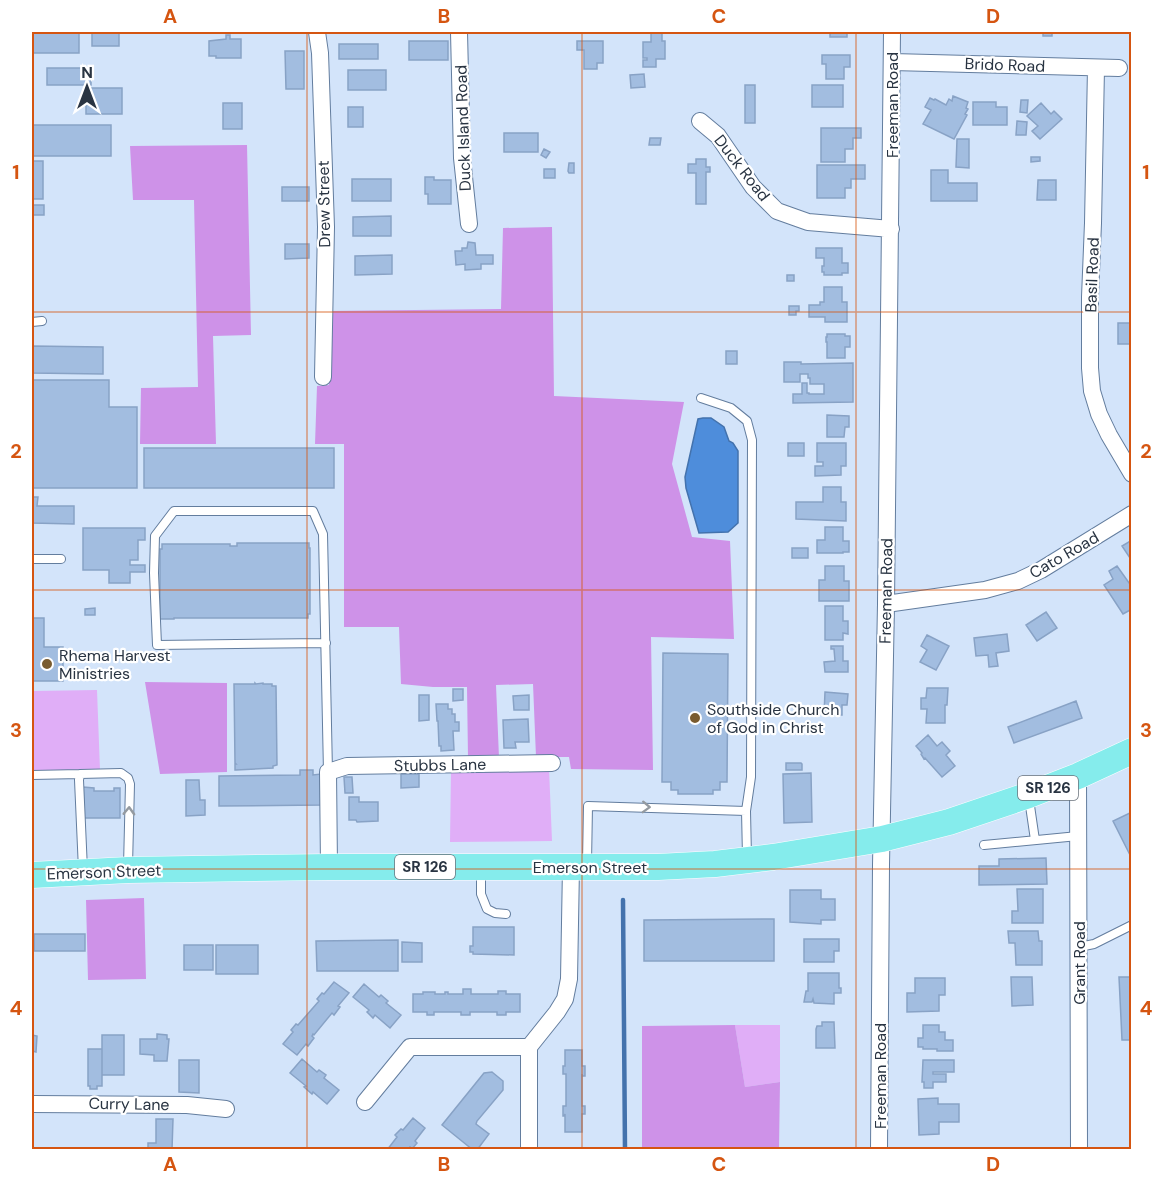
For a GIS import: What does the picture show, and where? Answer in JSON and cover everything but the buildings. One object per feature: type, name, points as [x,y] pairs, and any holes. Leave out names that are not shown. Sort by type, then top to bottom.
[{"type":"main road","name":"Emerson Street","points":[[32,875],[128,870],[329,867],[658,867],[715,864],[882,839],[949,822],[1078,776],[1131,751]]},
{"type":"street","name":"Drew Street","points":[[317,32],[320,53],[326,227],[323,377]]},
{"type":"street","name":"Duck Island Road","points":[[459,32],[462,158],[469,224]]},
{"type":"street","name":"Freeman Road","points":[[879,1149],[892,32]]},
{"type":"street","name":"Brido Road","points":[[892,62],[1119,68]]},
{"type":"street","name":"Basil Road","points":[[1096,68],[1090,368],[1092,391],[1099,414],[1131,474]]},
{"type":"street","name":"Duck Road","points":[[699,121],[718,136],[753,188],[777,211],[808,222],[891,229]]},
{"type":"street","name":"Cato Road","points":[[886,604],[985,590],[1018,581],[1041,570],[1131,514]]},
{"type":"street","name":"Stubbs Lane","points":[[328,772],[346,766],[552,763]]},
{"type":"street","points":[[328,772],[329,867]]},
{"type":"street","name":"Grant Road","points":[[1078,776],[1079,1149]]},
{"type":"street","points":[[529,1149],[529,1047],[558,1012],[565,999],[569,979],[579,867]]},
{"type":"street","points":[[365,1102],[410,1047],[529,1047]]},
{"type":"street","name":"Curry Lane","points":[[32,1104],[187,1105],[226,1109]]},
{"type":"lane","points":[[32,322],[42,321]]},
{"type":"lane","points":[[701,398],[730,408],[747,421],[753,440],[751,777],[746,811],[747,860]]},
{"type":"lane","points":[[326,643],[157,645],[155,536],[174,511],[314,511],[323,534],[326,643],[328,772]]},
{"type":"lane","points":[[32,559],[61,560]]},
{"type":"lane","points":[[32,775],[121,773],[128,778],[130,784],[128,870]]},
{"type":"lane","points":[[80,774],[83,872]]},
{"type":"lane","points":[[1029,795],[1035,840]]},
{"type":"lane","points":[[579,867],[588,806],[746,811]]},
{"type":"lane","points":[[984,845],[1078,836]]},
{"type":"lane","points":[[481,867],[481,894],[487,909],[495,913],[506,914]]},
{"type":"lane","points":[[1079,947],[1094,944],[1131,925]]},
{"type":"shaded area","points":[[247,145],[251,335],[213,336],[216,444],[140,444],[141,388],[198,387],[194,200],[133,200],[130,146]]},
{"type":"shaded area","points":[[552,227],[554,396],[684,402],[672,464],[692,537],[730,541],[734,639],[651,637],[653,770],[571,769],[569,757],[536,757],[533,684],[496,685],[499,758],[468,758],[467,687],[401,684],[399,627],[344,627],[344,444],[315,444],[317,386],[329,385],[330,311],[501,309],[503,228]]},
{"type":"shaded area","points":[[145,682],[227,683],[227,772],[160,774]]},
{"type":"shaded area","points":[[97,690],[100,770],[32,771],[32,691]]},
{"type":"shaded area","points":[[549,768],[552,841],[450,842],[451,770]]},
{"type":"shaded area","points":[[144,898],[146,979],[88,980],[86,900]]},
{"type":"shaded area","points":[[735,1025],[780,1025],[780,1082],[745,1087]]},
{"type":"shaded area","points":[[735,1025],[745,1087],[780,1082],[779,1149],[642,1149],[642,1026]]},
{"type":"water","points":[[711,418],[724,427],[729,441],[738,451],[738,523],[728,532],[699,533],[686,488],[685,477],[698,419]]},
{"type":"waterway","points":[[623,900],[625,1150]]},
{"type":"place","name":"Rhema Harvest Ministries","points":[[47,664]]},
{"type":"place","name":"Southside Church of God in Christ","points":[[695,718]]}]
